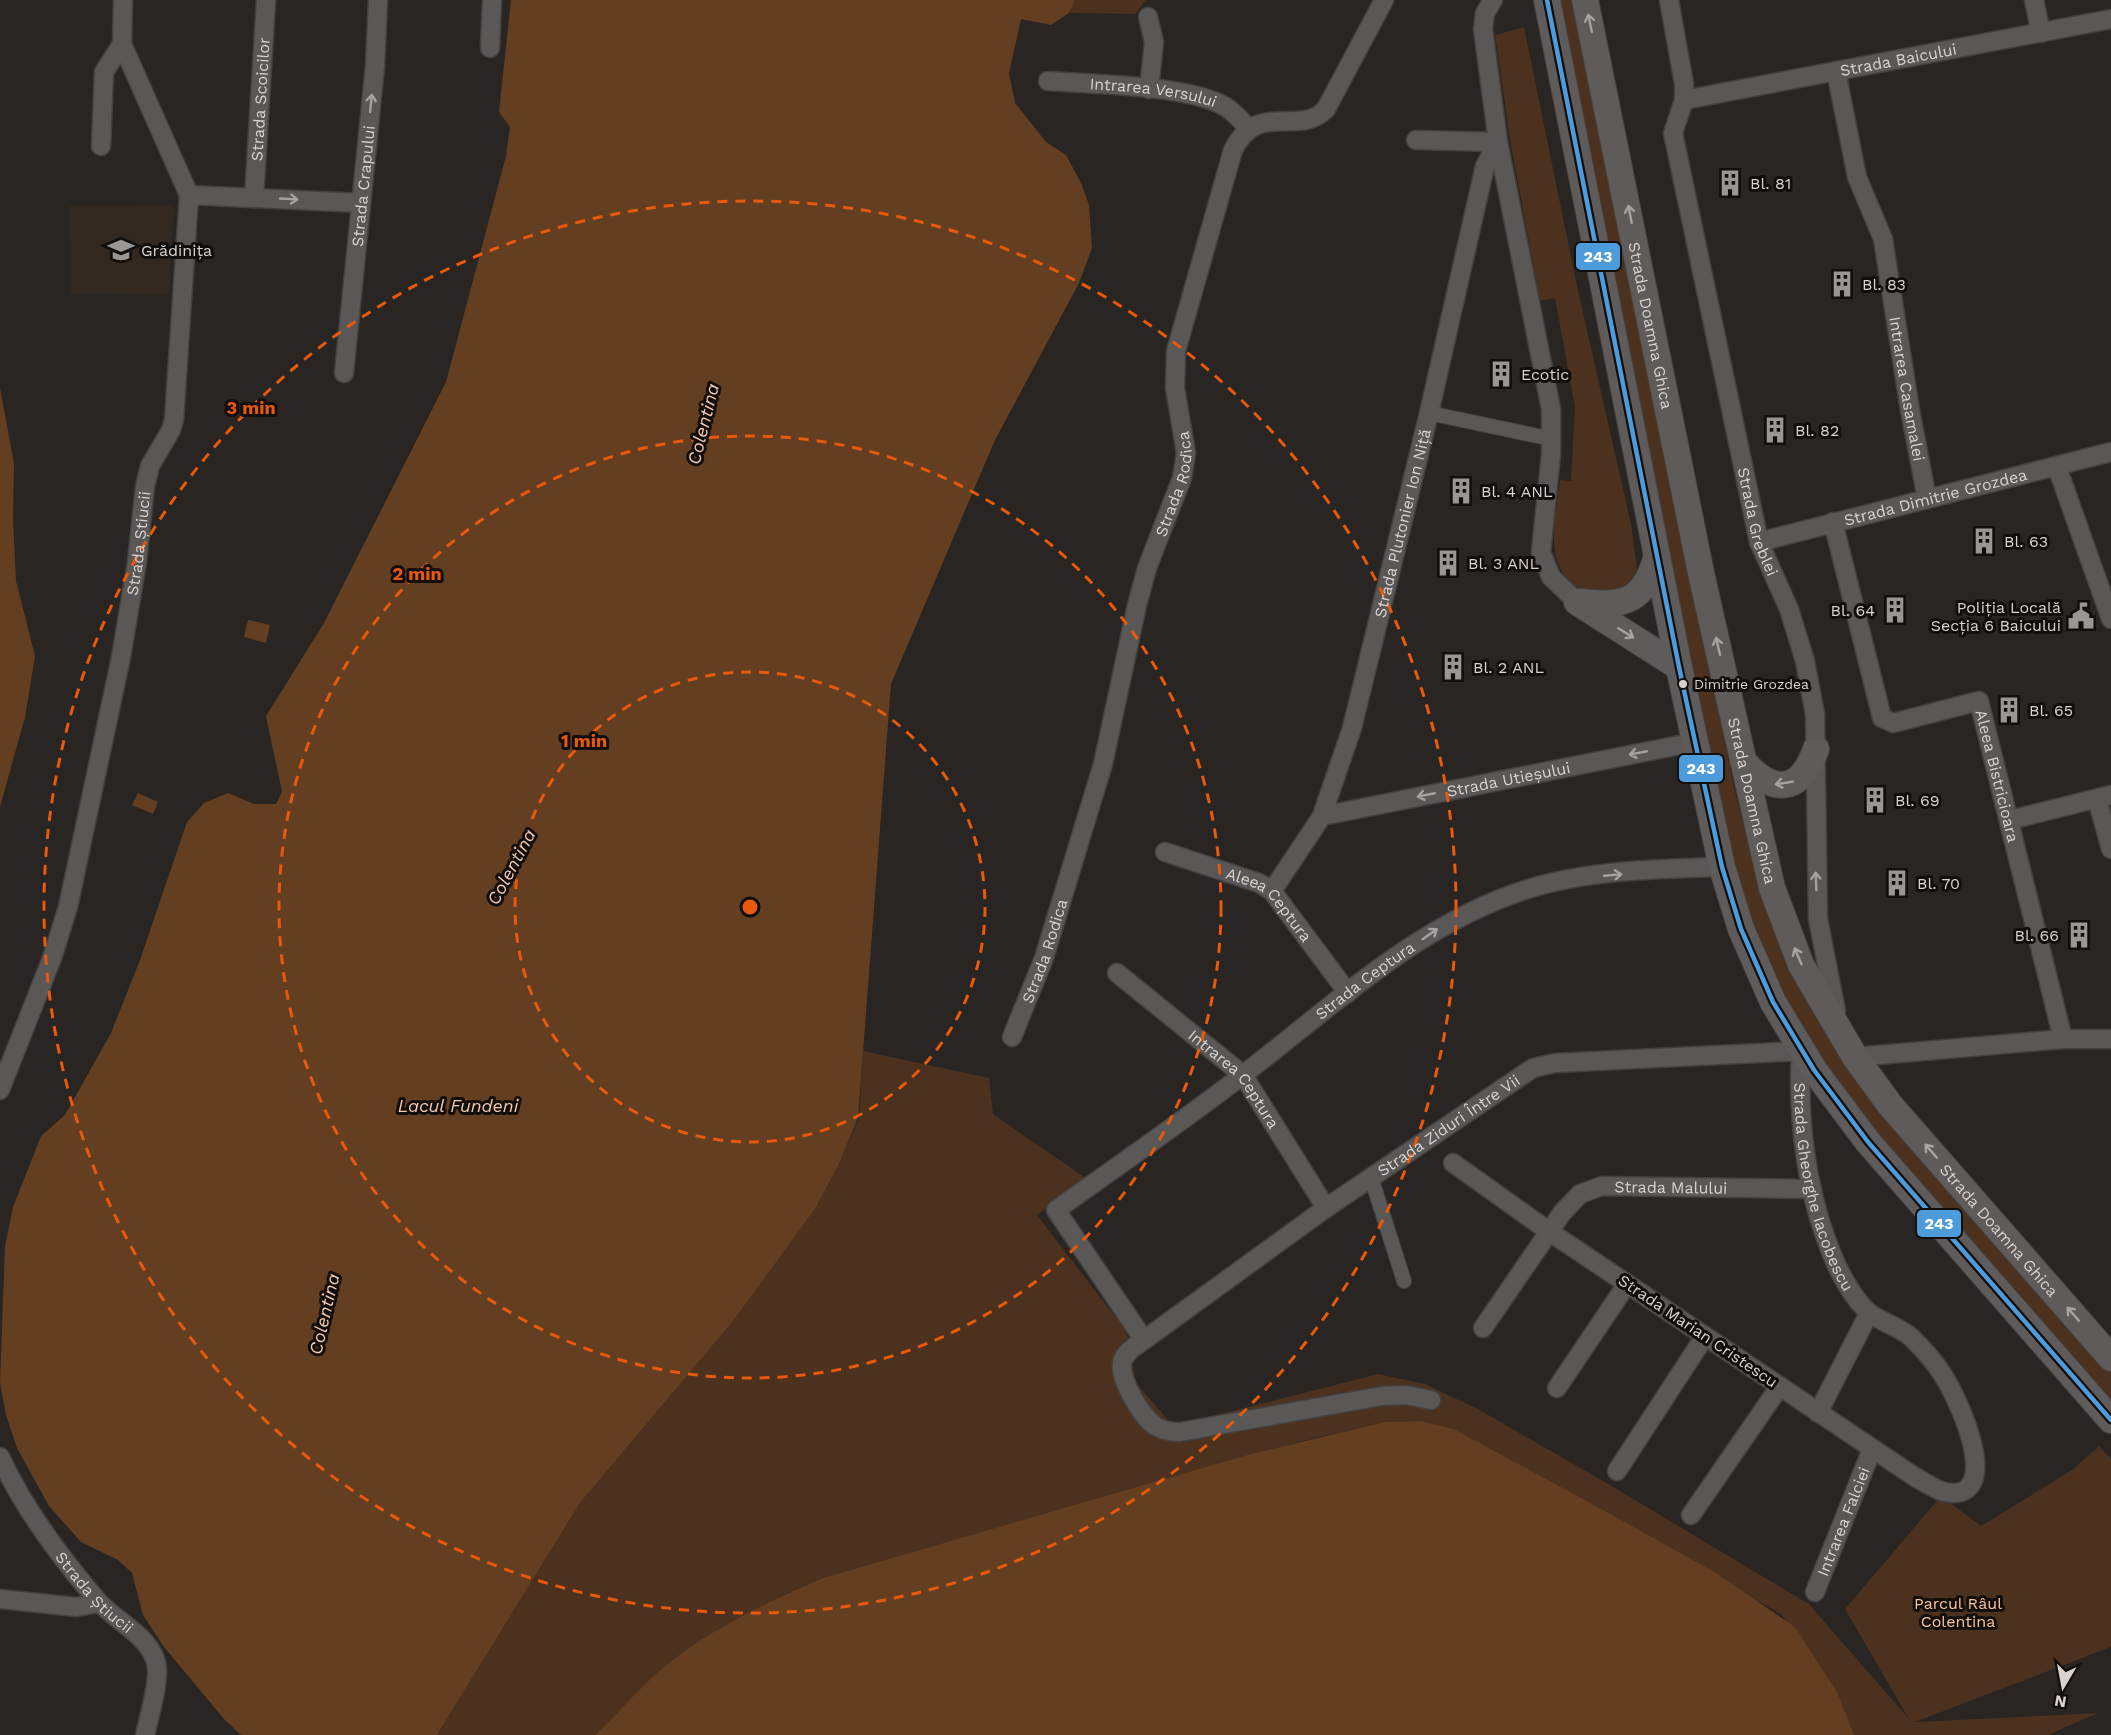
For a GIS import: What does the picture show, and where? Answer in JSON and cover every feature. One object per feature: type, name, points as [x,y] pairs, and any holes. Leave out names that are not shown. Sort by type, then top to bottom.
[{"type":"main road","points":[[1546,0],[1679,666],[1722,867],[1738,920],[1758,972],[1801,1051],[1868,1142],[2111,1420]]},
{"type":"main road","name":"Strada Doamna Ghica","points":[[1586,0],[1678,457],[1743,761],[1775,897],[1801,965],[1850,1049],[1890,1105],[2111,1358]]},
{"type":"main road","points":[[1577,602],[1612,604],[1633,598],[1649,581],[1657,555]]},
{"type":"main road","points":[[1577,602],[1679,666]]},
{"type":"main road","points":[[1743,761],[1757,777],[1767,783],[1789,784],[1807,771],[1816,749]]},
{"type":"street","name":"Strada Știucii","points":[[0,1090],[42,984],[68,907],[121,657],[137,562],[145,486],[150,466],[171,430],[174,420],[189,195],[122,44],[123,0]]},
{"type":"street","name":"Strada Scoicilor","points":[[254,198],[266,0]]},
{"type":"street","name":"Strada Crapului","points":[[344,373],[375,66],[378,0]]},
{"type":"street","points":[[490,48],[492,0]]},
{"type":"street","points":[[1249,129],[1269,121],[1310,120],[1320,116],[1326,110],[1384,0]]},
{"type":"street","points":[[1492,0],[1485,13],[1483,28],[1498,142],[1551,409],[1552,439],[1541,552],[1551,577],[1577,602]]},
{"type":"street","name":"Strada Greblei","points":[[1669,0],[1684,99],[1673,133],[1759,542],[1789,609],[1805,661],[1815,714],[1818,919],[1831,994],[1850,1049]]},
{"type":"street","points":[[2034,0],[2041,33]]},
{"type":"street","points":[[1148,17],[1154,42],[1149,89]]},
{"type":"street","name":"Strada Baicului","points":[[1684,99],[2111,20]]},
{"type":"street","points":[[101,146],[104,72],[122,44]]},
{"type":"street","name":"Intrarea Casamalei","points":[[1836,71],[1857,177],[1884,239],[1910,410],[1927,499]]},
{"type":"street","name":"Intrarea Versului","points":[[1048,81],[1149,89],[1219,104],[1240,118],[1249,129]]},
{"type":"street","name":"Strada Rodica","points":[[1012,1038],[1044,957],[1103,764],[1147,568],[1182,478],[1186,453],[1175,388],[1176,351],[1233,150],[1240,136],[1249,129]]},
{"type":"street","points":[[1416,140],[1498,142]]},
{"type":"street","name":"Strada Plutonier Ion Niță","points":[[1272,891],[1322,816],[1352,728],[1429,413],[1485,166],[1498,142]]},
{"type":"street","points":[[189,195],[361,203]]},
{"type":"street","points":[[1429,413],[1552,439]]},
{"type":"street","name":"Strada Dimitrie Grozdea","points":[[1759,542],[2111,452]]},
{"type":"street","points":[[2057,467],[2111,619]]},
{"type":"street","name":"Aleea Bistricioara","points":[[1833,522],[1882,718],[1893,723],[1979,700],[2063,1039]]},
{"type":"street","name":"Strada Utieșului","points":[[1322,816],[1695,742]]},
{"type":"street","points":[[2010,820],[2104,797],[2111,849]]},
{"type":"street","name":"Aleea Ceptura","points":[[1166,852],[1259,883],[1272,891],[1348,993]]},
{"type":"street","name":"Strada Ceptura","points":[[1144,1340],[1056,1210],[1243,1075],[1348,993],[1453,919],[1527,890],[1578,878],[1722,867]]},
{"type":"street","name":"Intrarea Ceptura","points":[[1117,973],[1243,1075],[1326,1208]]},
{"type":"street","points":[[1850,1049],[2018,1045],[2063,1039],[2111,1039]]},
{"type":"street","name":"Strada Ziduri Între Vii","points":[[1431,1400],[1406,1395],[1382,1396],[1180,1432],[1169,1432],[1155,1427],[1144,1415],[1125,1382],[1122,1362],[1127,1353],[1144,1340],[1326,1208],[1533,1068],[1555,1063],[1801,1051]]},
{"type":"street","name":"Strada Gheorghe Iacobescu","points":[[1801,1051],[1803,1132],[1812,1190],[1821,1225],[1837,1266],[1857,1301],[1869,1313]]},
{"type":"street","name":"Strada Marian Cristescu","points":[[1453,1163],[1547,1230],[1915,1477],[1947,1493],[1964,1491],[1976,1470],[1970,1438],[1944,1377],[1925,1351],[1893,1325],[1869,1313]]},
{"type":"street","points":[[1371,1177],[1404,1281]]},
{"type":"street","name":"Strada Malului","points":[[1483,1329],[1547,1230],[1580,1194],[1602,1186],[1812,1190]]},
{"type":"street","points":[[1557,1388],[1627,1284]]},
{"type":"street","points":[[1818,1413],[1869,1313]]},
{"type":"street","points":[[1617,1471],[1706,1336]]},
{"type":"street","points":[[1692,1515],[1780,1386]]},
{"type":"street","name":"Intrarea Falciei","points":[[1815,1592],[1872,1449]]},
{"type":"street","name":"Strada Știucii","points":[[0,1457],[31,1514],[99,1603],[144,1643],[155,1657],[156,1683],[145,1735]]},
{"type":"street","points":[[0,1599],[76,1607],[99,1603]]},
{"type":"shaded area","name":"Grădinița","points":[[174,205],[169,295],[70,294],[69,206]]},
{"type":"green space","points":[[1075,0],[1146,0],[1135,14],[1069,13]]},
{"type":"green space","points":[[1557,0],[1574,0],[1734,787],[1753,863],[1774,926],[1924,1160],[2111,1372],[2111,1402],[1894,1153],[1846,1094],[1802,1031],[1783,998],[1758,942],[1737,876],[1715,786]]},
{"type":"green space","points":[[1524,27],[1577,286],[1631,524],[1637,569],[1633,582],[1624,592],[1580,593],[1568,581],[1560,568],[1556,555],[1554,527],[1560,480],[1571,481],[1575,407],[1555,298],[1540,301],[1511,145],[1495,35]]},
{"type":"green space","name":"Parcul Râul Colentina","points":[[863,1051],[989,1078],[993,1114],[1087,1179],[1037,1215],[1127,1332],[1136,1383],[1173,1426],[1378,1374],[1425,1384],[1478,1409],[1809,1604],[1909,1719],[1845,1609],[1941,1496],[1981,1526],[2072,1470],[2099,1446],[2111,1459],[2111,1647],[1915,1722],[2098,1713],[2048,1735],[1853,1735],[1816,1666],[1781,1614],[1454,1429],[1421,1421],[1385,1422],[1299,1442],[823,1578],[742,1616],[685,1651],[658,1672],[595,1735],[437,1735],[580,1503],[734,1320],[815,1209],[838,1166],[859,1118]]},
{"type":"water","name":"Lacul Fundeni","points":[[511,0],[1075,0],[1069,13],[1051,25],[1021,19],[1009,73],[1015,103],[1046,142],[1066,155],[1081,183],[1089,205],[1092,248],[1079,283],[995,440],[891,684],[858,1118],[838,1166],[815,1209],[734,1320],[580,1503],[437,1735],[241,1735],[224,1719],[164,1647],[143,1615],[132,1573],[118,1560],[81,1542],[49,1506],[17,1448],[6,1415],[0,1383],[5,1246],[13,1207],[41,1136],[65,1115],[111,1033],[140,960],[187,822],[204,803],[228,793],[254,804],[276,804],[282,792],[266,716],[324,623],[446,382],[506,156],[510,127],[499,112]]},
{"type":"water","points":[[0,388],[14,464],[13,519],[16,581],[35,656],[25,717],[0,807]]},
{"type":"water","points":[[248,620],[270,625],[266,643],[244,637]]},
{"type":"water","points":[[138,793],[158,802],[153,814],[132,805]]},
{"type":"water","points":[[1421,1421],[1454,1429],[1614,1516],[1716,1573],[1795,1627],[1837,1692],[1854,1735],[595,1735],[658,1672],[685,1651],[742,1616],[823,1578],[1251,1454],[1385,1422]]},
{"type":"transit line","name":"243","points":[[1547,0],[1679,667],[1722,867],[1741,929],[1773,1002],[1814,1070],[1868,1142],[2111,1420]]},
{"type":"place","name":"Bl. 81","points":[[1730,183]]},
{"type":"place","name":"Grădinița","points":[[121,250]]},
{"type":"place","name":"Bl. 83","points":[[1842,284]]},
{"type":"place","name":"Ecotic","points":[[1501,374]]},
{"type":"place","name":"Bl. 82","points":[[1775,430]]},
{"type":"place","name":"Bl. 4 ANL","points":[[1461,491]]},
{"type":"place","name":"Bl. 63","points":[[1984,541]]},
{"type":"place","name":"Bl. 3 ANL","points":[[1448,563]]},
{"type":"place","name":"Bl. 64","points":[[1895,610]]},
{"type":"place","name":"Poliția Locală Secția 6 Baicului","points":[[2081,616]]},
{"type":"place","name":"Bl. 2 ANL","points":[[1453,667]]},
{"type":"place","name":"Dimitrie Grozdea","points":[[1683,684]]},
{"type":"place","name":"Bl. 65","points":[[2009,710]]},
{"type":"place","name":"Bl. 69","points":[[1875,800]]},
{"type":"place","name":"Bl. 70","points":[[1897,883]]},
{"type":"place","name":"Bl. 66","points":[[2079,935]]},
{"type":"water label","name":"Colentina","points":[[703,424]]},
{"type":"water label","name":"Colentina","points":[[511,867]]},
{"type":"water label","name":"Colentina","points":[[324,1314]]}]
